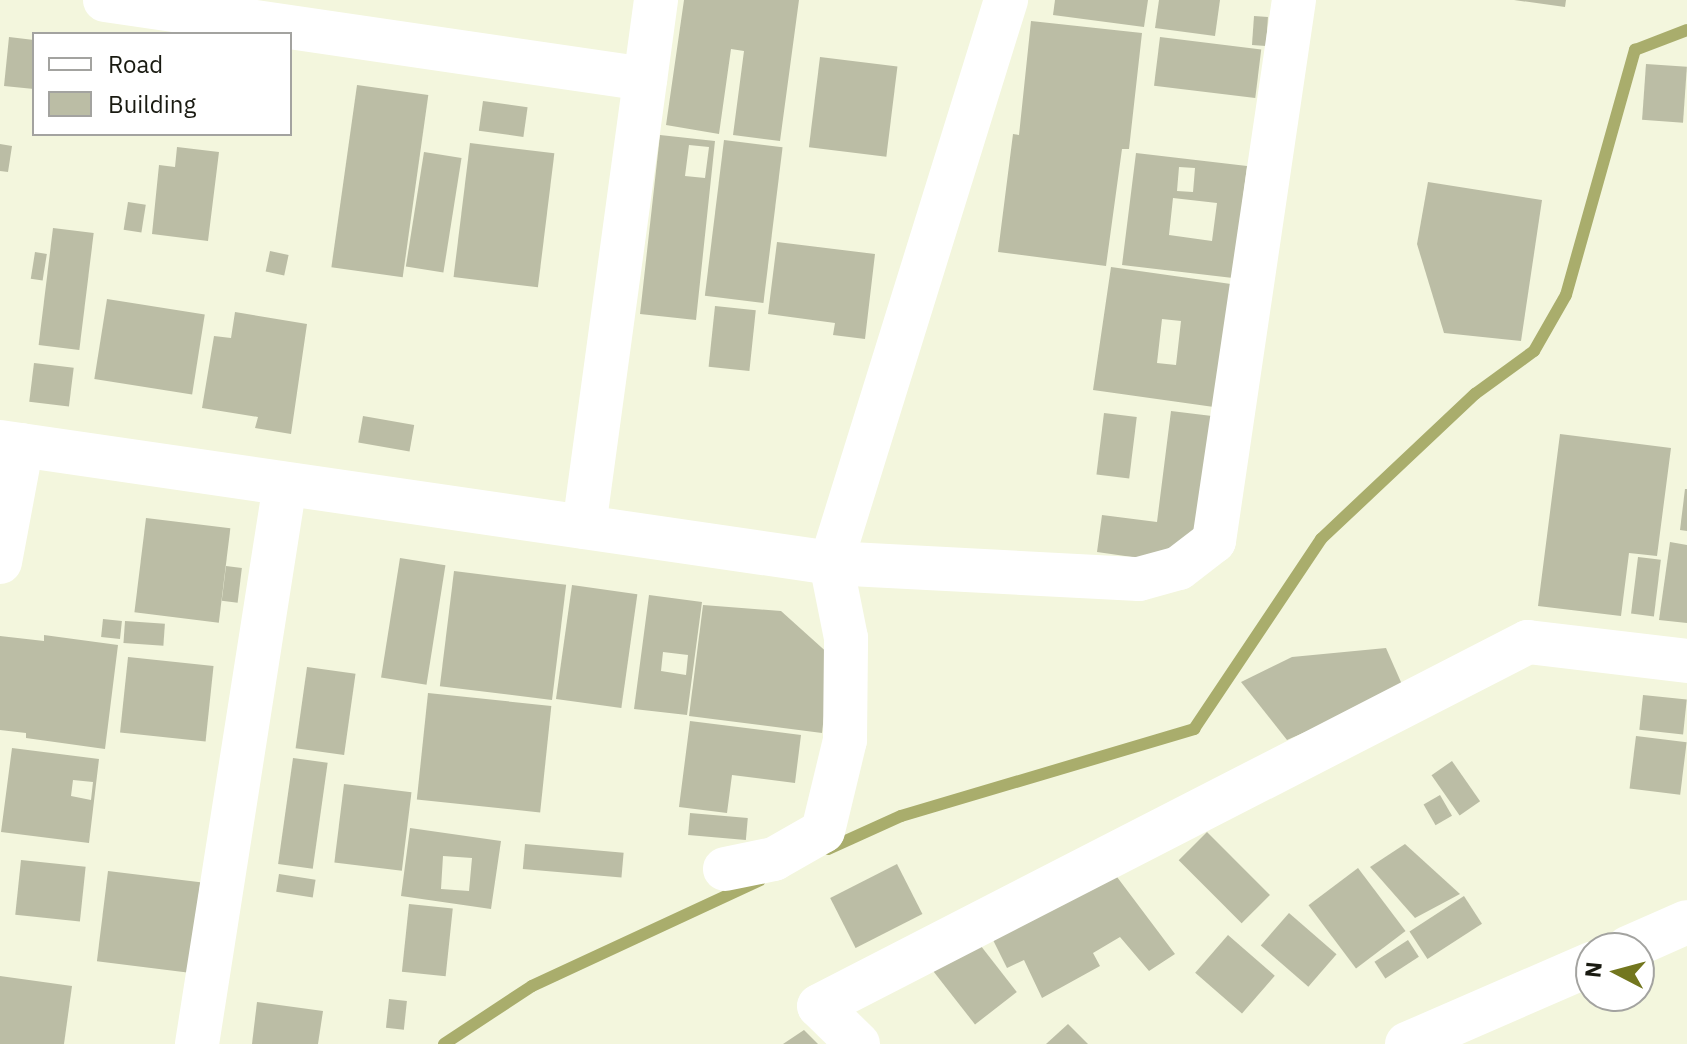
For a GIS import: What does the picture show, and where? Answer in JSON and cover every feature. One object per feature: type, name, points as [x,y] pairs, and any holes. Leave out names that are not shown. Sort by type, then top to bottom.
[{"type":"street","points":[[105,0],[645,79]]},
{"type":"street","points":[[584,527],[656,0]]},
{"type":"street","points":[[725,869],[774,859],[823,831],[845,740],[846,638],[831,563],[1006,0]]},
{"type":"street","points":[[0,562],[11,444],[831,563],[1139,579],[1179,568],[1214,541],[1294,0]]},
{"type":"street","points":[[197,1044],[285,484]]},
{"type":"street","points":[[858,1044],[819,1006],[1528,642],[1687,661]]},
{"type":"street","points":[[1655,936],[1687,922]]},
{"type":"street","points":[[1407,1044],[1575,971]]},
{"type":"building","points":[[684,0],[799,0],[780,141],[733,135],[744,51],[731,49],[719,134],[666,125]]},
{"type":"building","points":[[1055,0],[1148,0],[1144,27],[1053,15]]},
{"type":"building","points":[[1159,0],[1220,0],[1215,36],[1155,28]]},
{"type":"building","points":[[1514,0],[1566,0],[1565,7]]},
{"type":"building","points":[[1254,16],[1268,17],[1266,46],[1252,45]]},
{"type":"building","points":[[1031,21],[1142,33],[1129,149],[1122,149],[1106,266],[998,252],[1013,134],[1019,135]]},
{"type":"building","points":[[9,37],[32,40],[32,89],[4,86]]},
{"type":"building","points":[[1160,37],[1261,49],[1255,98],[1154,86]]},
{"type":"building","points":[[820,57],[897,67],[886,157],[809,147]]},
{"type":"building","points":[[1646,64],[1687,67],[1683,123],[1642,120]]},
{"type":"building","points":[[357,85],[428,95],[403,277],[331,267]]},
{"type":"building","points":[[483,101],[528,107],[523,137],[479,131]]},
{"type":"building","points":[[660,135],[715,141],[696,320],[640,314]],"holes":[[[689,145],[709,147],[705,178],[685,176]]]},
{"type":"building","points":[[724,140],[783,147],[763,303],[705,296]]},
{"type":"building","points":[[470,143],[554,153],[538,287],[454,277]]},
{"type":"building","points":[[0,144],[12,146],[8,172],[0,171]]},
{"type":"building","points":[[177,147],[219,152],[208,241],[152,234],[159,165],[175,167]]},
{"type":"building","points":[[424,152],[462,158],[443,273],[406,267]]},
{"type":"building","points":[[1136,153],[1247,166],[1233,278],[1122,265]],"holes":[[[1179,167],[1195,168],[1193,192],[1177,191]],[[1173,198],[1217,203],[1212,241],[1169,235]]]},
{"type":"building","points":[[1428,182],[1542,200],[1521,341],[1444,333],[1417,244]]},
{"type":"building","points":[[128,202],[146,205],[141,232],[124,230]]},
{"type":"building","points":[[53,228],[94,233],[79,350],[39,345]]},
{"type":"building","points":[[777,242],[875,254],[865,339],[833,335],[835,323],[768,314]]},
{"type":"building","points":[[270,251],[289,255],[284,275],[266,272]]},
{"type":"building","points":[[35,252],[47,254],[43,281],[31,279]]},
{"type":"building","points":[[1111,267],[1238,285],[1221,408],[1093,390]],"holes":[[[1162,319],[1181,321],[1176,365],[1157,363]]]},
{"type":"building","points":[[107,299],[205,314],[192,394],[94,379]]},
{"type":"building","points":[[715,306],[756,310],[749,371],[709,367]]},
{"type":"building","points":[[235,312],[307,324],[291,434],[255,428],[258,417],[202,408],[214,336],[231,338]]},
{"type":"building","points":[[34,363],[74,368],[69,407],[29,402]]},
{"type":"building","points":[[1171,411],[1212,416],[1196,542],[1153,560],[1097,552],[1102,515],[1157,522]]},
{"type":"building","points":[[1104,413],[1137,417],[1129,479],[1096,475]]},
{"type":"building","points":[[363,416],[414,425],[410,452],[358,443]]},
{"type":"building","points":[[1560,434],[1671,448],[1657,556],[1629,553],[1621,616],[1538,606]]},
{"type":"building","points":[[1687,489],[1687,531],[1680,530]]},
{"type":"building","points":[[146,518],[230,528],[219,623],[134,612]]},
{"type":"building","points":[[1670,542],[1687,545],[1687,623],[1659,620]]},
{"type":"building","points":[[1638,557],[1661,560],[1654,616],[1631,614]]},
{"type":"building","points":[[400,558],[445,565],[427,685],[381,678]]},
{"type":"building","points":[[226,566],[242,568],[238,603],[222,601]]},
{"type":"building","points":[[454,571],[566,585],[552,700],[440,686]]},
{"type":"building","points":[[572,585],[637,594],[621,708],[556,699]]},
{"type":"building","points":[[649,595],[702,602],[687,715],[634,709]],"holes":[[[663,652],[688,655],[686,675],[661,671]]]},
{"type":"building","points":[[703,605],[781,611],[831,656],[822,733],[689,716]]},
{"type":"building","points":[[103,619],[122,621],[120,639],[101,637]]},
{"type":"building","points":[[125,621],[165,624],[163,646],[123,643]]},
{"type":"building","points":[[44,635],[118,645],[105,749],[26,738],[26,733],[0,730],[0,636],[44,641]]},
{"type":"building","points":[[1386,648],[1404,689],[1287,740],[1241,682],[1292,657]]},
{"type":"building","points":[[128,657],[214,666],[206,742],[120,733]]},
{"type":"building","points":[[307,667],[356,674],[344,755],[296,748]]},
{"type":"building","points":[[428,693],[551,706],[540,812],[417,799]]},
{"type":"building","points":[[1643,695],[1687,700],[1683,734],[1639,730]]},
{"type":"building","points":[[690,721],[801,735],[795,783],[732,775],[727,813],[679,807]]},
{"type":"building","points":[[1636,736],[1687,742],[1680,795],[1630,789]]},
{"type":"building","points":[[12,748],[99,759],[89,843],[1,832]],"holes":[[[73,780],[93,782],[91,800],[71,796]]]},
{"type":"building","points":[[293,758],[328,763],[313,869],[278,864]]},
{"type":"building","points":[[1452,761],[1480,801],[1460,815],[1432,775]]},
{"type":"building","points":[[344,784],[411,792],[402,871],[334,862]]},
{"type":"building","points":[[1440,795],[1452,816],[1436,825],[1424,804]]},
{"type":"building","points":[[690,813],[748,818],[746,840],[688,835]]},
{"type":"building","points":[[410,828],[501,841],[491,909],[401,896]],"holes":[[[443,856],[472,858],[469,891],[441,889]]]},
{"type":"building","points":[[1207,832],[1270,895],[1242,923],[1179,860]]},
{"type":"building","points":[[525,844],[624,853],[621,878],[523,869]]},
{"type":"building","points":[[1405,844],[1460,894],[1415,918],[1370,867]]},
{"type":"building","points":[[21,860],[86,867],[80,921],[15,915]]},
{"type":"building","points":[[897,864],[922,914],[856,948],[830,898]]},
{"type":"building","points":[[1108,865],[1175,954],[1149,971],[1120,937],[1093,953],[1100,966],[1042,998],[1024,960],[1007,968],[993,940]]},
{"type":"building","points":[[1358,868],[1406,931],[1356,968],[1308,905]]},
{"type":"building","points":[[108,871],[200,882],[189,973],[97,961]]},
{"type":"building","points":[[279,874],[316,880],[313,898],[276,892]]},
{"type":"building","points":[[1464,896],[1482,924],[1427,959],[1409,931]]},
{"type":"building","points":[[409,904],[453,909],[446,976],[402,972]]},
{"type":"building","points":[[1289,913],[1337,954],[1308,987],[1261,945]]},
{"type":"building","points":[[970,932],[1017,992],[975,1025],[928,965]]},
{"type":"building","points":[[1228,935],[1275,976],[1242,1013],[1195,973]]},
{"type":"building","points":[[1408,940],[1419,957],[1385,979],[1374,962]]},
{"type":"building","points":[[0,976],[72,986],[64,1044],[0,1044]]},
{"type":"building","points":[[389,999],[407,1001],[404,1030],[386,1028]]},
{"type":"building","points":[[257,1002],[323,1011],[318,1044],[252,1044]]},
{"type":"building","points":[[1068,1024],[1088,1044],[1046,1044]]},
{"type":"building","points":[[804,1030],[818,1044],[783,1044]]},
{"type":"waterway","points":[[828,849],[901,816],[1194,729],[1321,539],[1475,394],[1534,351],[1566,295],[1635,50],[1687,30]]},
{"type":"waterway","points":[[444,1044],[532,986],[760,880]]}]
